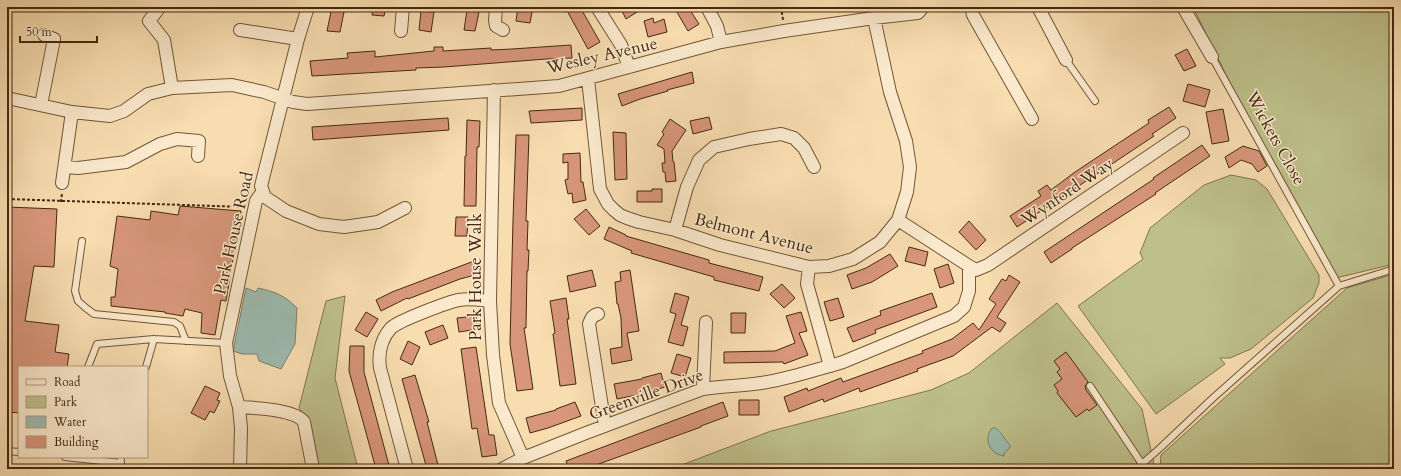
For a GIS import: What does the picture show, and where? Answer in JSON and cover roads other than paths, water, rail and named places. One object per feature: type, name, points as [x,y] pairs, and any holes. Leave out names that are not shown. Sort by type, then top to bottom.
[{"type":"street","name":"Park House Road","points":[[240,469],[241,428],[239,407],[230,376],[226,343],[256,201],[263,191],[261,186],[282,99],[308,7]]},
{"type":"street","points":[[401,31],[403,7]]},
{"type":"street","points":[[496,7],[496,26],[503,30]]},
{"type":"street","points":[[598,7],[621,46],[629,68]]},
{"type":"street","points":[[706,7],[717,26],[721,42]]},
{"type":"street","name":"Wesley Avenue","points":[[7,98],[72,112],[110,116],[124,111],[148,94],[172,88],[232,85],[264,92],[282,99],[307,104],[559,86],[721,42],[784,31],[918,13],[923,7]]},
{"type":"street","points":[[971,7],[973,15],[1032,119]]},
{"type":"street","points":[[1038,7],[1066,60]]},
{"type":"street","name":"Wickets Close","points":[[1182,7],[1212,57]]},
{"type":"street","points":[[159,8],[149,21],[164,40],[172,88]]},
{"type":"street","name":"Belmont Avenue","points":[[588,79],[600,189],[603,196],[620,215],[639,222],[675,230],[720,245],[809,267],[829,266],[853,259],[880,242],[898,220],[908,192],[910,167],[906,141],[890,92],[874,18]]},
{"type":"street","points":[[240,30],[298,39]]},
{"type":"street","points":[[41,105],[54,40],[44,35]]},
{"type":"street","name":"Park House Walk","points":[[494,90],[490,301],[493,355],[499,403],[523,458]]},
{"type":"street","points":[[62,183],[72,112]]},
{"type":"street","name":"Wynford Way","points":[[969,266],[976,270],[988,265],[1183,133]]},
{"type":"street","points":[[675,230],[687,187],[699,160],[714,147],[781,134],[794,138],[804,148],[814,167]]},
{"type":"street","points":[[65,167],[78,168],[126,162],[160,144],[177,139],[199,141],[198,156]]},
{"type":"street","points":[[263,191],[265,197],[286,212],[319,224],[344,227],[378,222],[405,208]]},
{"type":"street","points":[[898,220],[969,266]]},
{"type":"street","name":"Greenville Drive","points":[[502,469],[523,458],[703,389],[784,379],[830,366],[954,316],[964,307],[969,291],[969,266]]},
{"type":"street","points":[[809,267],[807,284],[830,366]]},
{"type":"street","points":[[407,469],[380,368],[379,357],[385,337],[392,328],[407,319],[458,300],[467,299],[490,301]]},
{"type":"street","points":[[598,314],[590,319],[589,324],[605,426]]},
{"type":"street","points":[[703,389],[706,322]]},
{"type":"street","points":[[239,407],[287,412],[301,418],[304,422],[313,469]]},
{"type":"lane","name":"Wickets Close","points":[[1212,57],[1339,286]]},
{"type":"lane","points":[[1066,60],[1095,101]]},
{"type":"lane","points":[[82,241],[74,291],[78,300],[86,308],[94,314],[174,322],[180,326],[186,341]]},
{"type":"lane","points":[[1136,469],[1160,449],[1219,393],[1339,286],[1394,269]]},
{"type":"lane","points":[[91,366],[97,344],[154,339],[226,343]]},
{"type":"lane","points":[[146,366],[154,339]]},
{"type":"lane","points":[[1090,386],[1142,464]]},
{"type":"lane","points":[[7,451],[18,452]]},
{"type":"lane","points":[[74,458],[121,463]]},
{"type":"water","points":[[246,288],[256,292],[258,288],[275,293],[284,297],[297,308],[295,344],[281,369],[259,361],[257,354],[242,354],[233,351]]},
{"type":"water","points":[[992,428],[999,431],[1010,445],[1010,448],[1004,453],[1004,456],[999,455],[989,446],[988,437]]}]
